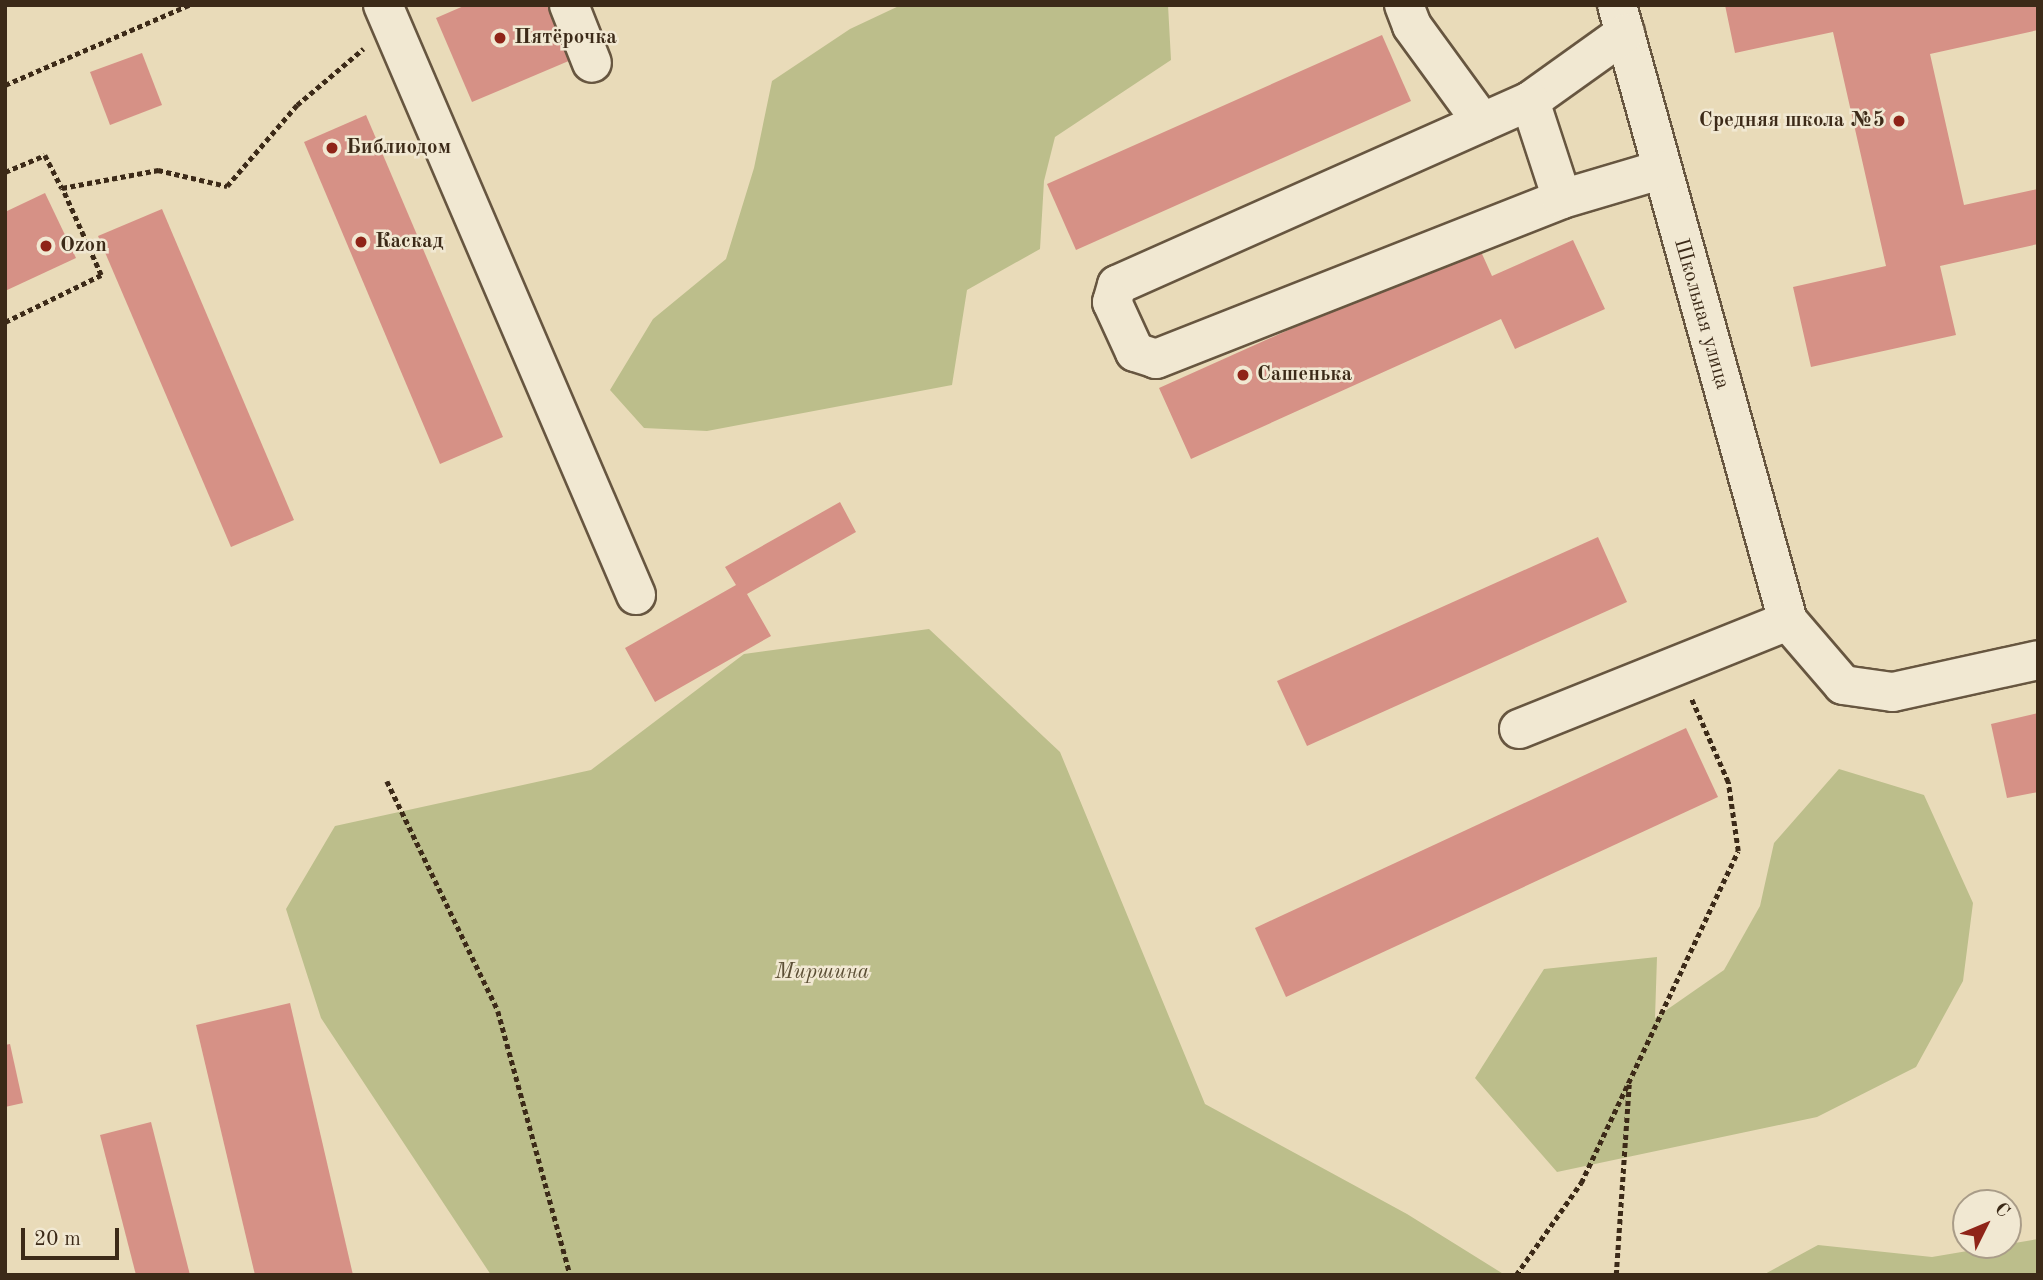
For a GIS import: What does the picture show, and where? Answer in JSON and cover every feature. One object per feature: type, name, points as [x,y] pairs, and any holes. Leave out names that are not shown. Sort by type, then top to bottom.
[{"type":"street","points":[[569,5],[592,64]]},
{"type":"street","points":[[1404,5],[1412,26],[1482,122]]},
{"type":"street","points":[[387,15],[636,595]]},
{"type":"street","points":[[1621,19],[1530,101],[1117,285],[1112,302],[1135,352],[1156,359],[1562,199],[1660,170]]},
{"type":"street","name":"Школьная улица","points":[[1621,19],[1660,170],[1788,621]]},
{"type":"street","points":[[1530,101],[1562,199]]},
{"type":"street","points":[[1519,729],[1788,621],[1843,685],[1893,692],[2038,660]]},
{"type":"path","points":[[5,85],[189,5]]},
{"type":"path","points":[[62,187],[158,170],[227,186],[297,105],[387,15]]},
{"type":"path","points":[[5,172],[45,155],[101,275],[5,322]]},
{"type":"path","points":[[1516,1275],[1581,1183],[1738,851],[1728,782],[1676,665]]},
{"type":"path","points":[[387,781],[498,1012],[570,1275]]},
{"type":"path","points":[[1616,1275],[1629,1079]]},
{"type":"green space","points":[[901,5],[1168,5],[1171,60],[1055,137],[1044,181],[1040,249],[967,290],[952,385],[707,431],[644,428],[610,390],[653,319],[726,259],[754,168],[772,81],[850,29]]},
{"type":"green space","name":"Миршина","points":[[929,629],[1060,752],[1205,1104],[1407,1214],[1505,1275],[491,1275],[321,1018],[286,909],[335,826],[591,770],[744,654]]},
{"type":"green space","points":[[1839,769],[1924,795],[1973,903],[1963,981],[1916,1067],[1817,1117],[1557,1172],[1475,1078],[1544,969],[1657,957],[1655,1018],[1724,970],[1760,906],[1774,843]]},
{"type":"green space","points":[[2038,1239],[2038,1275],[1763,1275],[1818,1245],[1932,1257],[1952,1254],[1952,1259],[2022,1259],[2022,1242]]},
{"type":"building","points":[[466,5],[548,5],[571,60],[472,102],[436,18]]},
{"type":"building","name":"Средняя школа №5","points":[[1725,5],[2038,5],[2038,30],[1930,54],[1964,205],[2038,189],[2038,244],[1940,266],[1956,335],[1811,367],[1793,287],[1886,266],[1833,32],[1735,53]]},
{"type":"building","points":[[1382,35],[1411,101],[1076,250],[1047,184]]},
{"type":"building","points":[[142,53],[162,105],[110,125],[90,72]]},
{"type":"building","points":[[366,115],[503,437],[440,464],[304,142]]},
{"type":"building","points":[[45,193],[76,258],[5,291],[5,212]]},
{"type":"building","points":[[162,209],[294,520],[231,547],[98,236]]},
{"type":"building","points":[[1573,240],[1605,309],[1515,349],[1501,319],[1191,459],[1159,388],[1478,245],[1492,276]]},
{"type":"building","points":[[840,502],[856,532],[747,594],[771,636],[655,702],[625,648],[736,585],[725,567]]},
{"type":"building","points":[[1598,537],[1627,602],[1307,746],[1277,681]]},
{"type":"building","points":[[2038,713],[2038,792],[2007,798],[1991,724]]},
{"type":"building","points":[[1686,728],[1718,797],[1286,997],[1255,928]]},
{"type":"building","points":[[290,1003],[353,1275],[255,1275],[196,1025]]},
{"type":"building","points":[[10,1044],[23,1103],[5,1107],[5,1045]]},
{"type":"building","points":[[151,1122],[190,1275],[136,1275],[100,1135]]},
{"type":"place","name":"Пятёрочка","points":[[500,38]]},
{"type":"place","name":"Средняя школа №5","points":[[1899,121]]},
{"type":"place","name":"Библиодом","points":[[332,148]]},
{"type":"place","name":"Каскад","points":[[361,242]]},
{"type":"place","name":"Ozon","points":[[46,246]]},
{"type":"place","name":"Сашенька","points":[[1243,375]]}]
